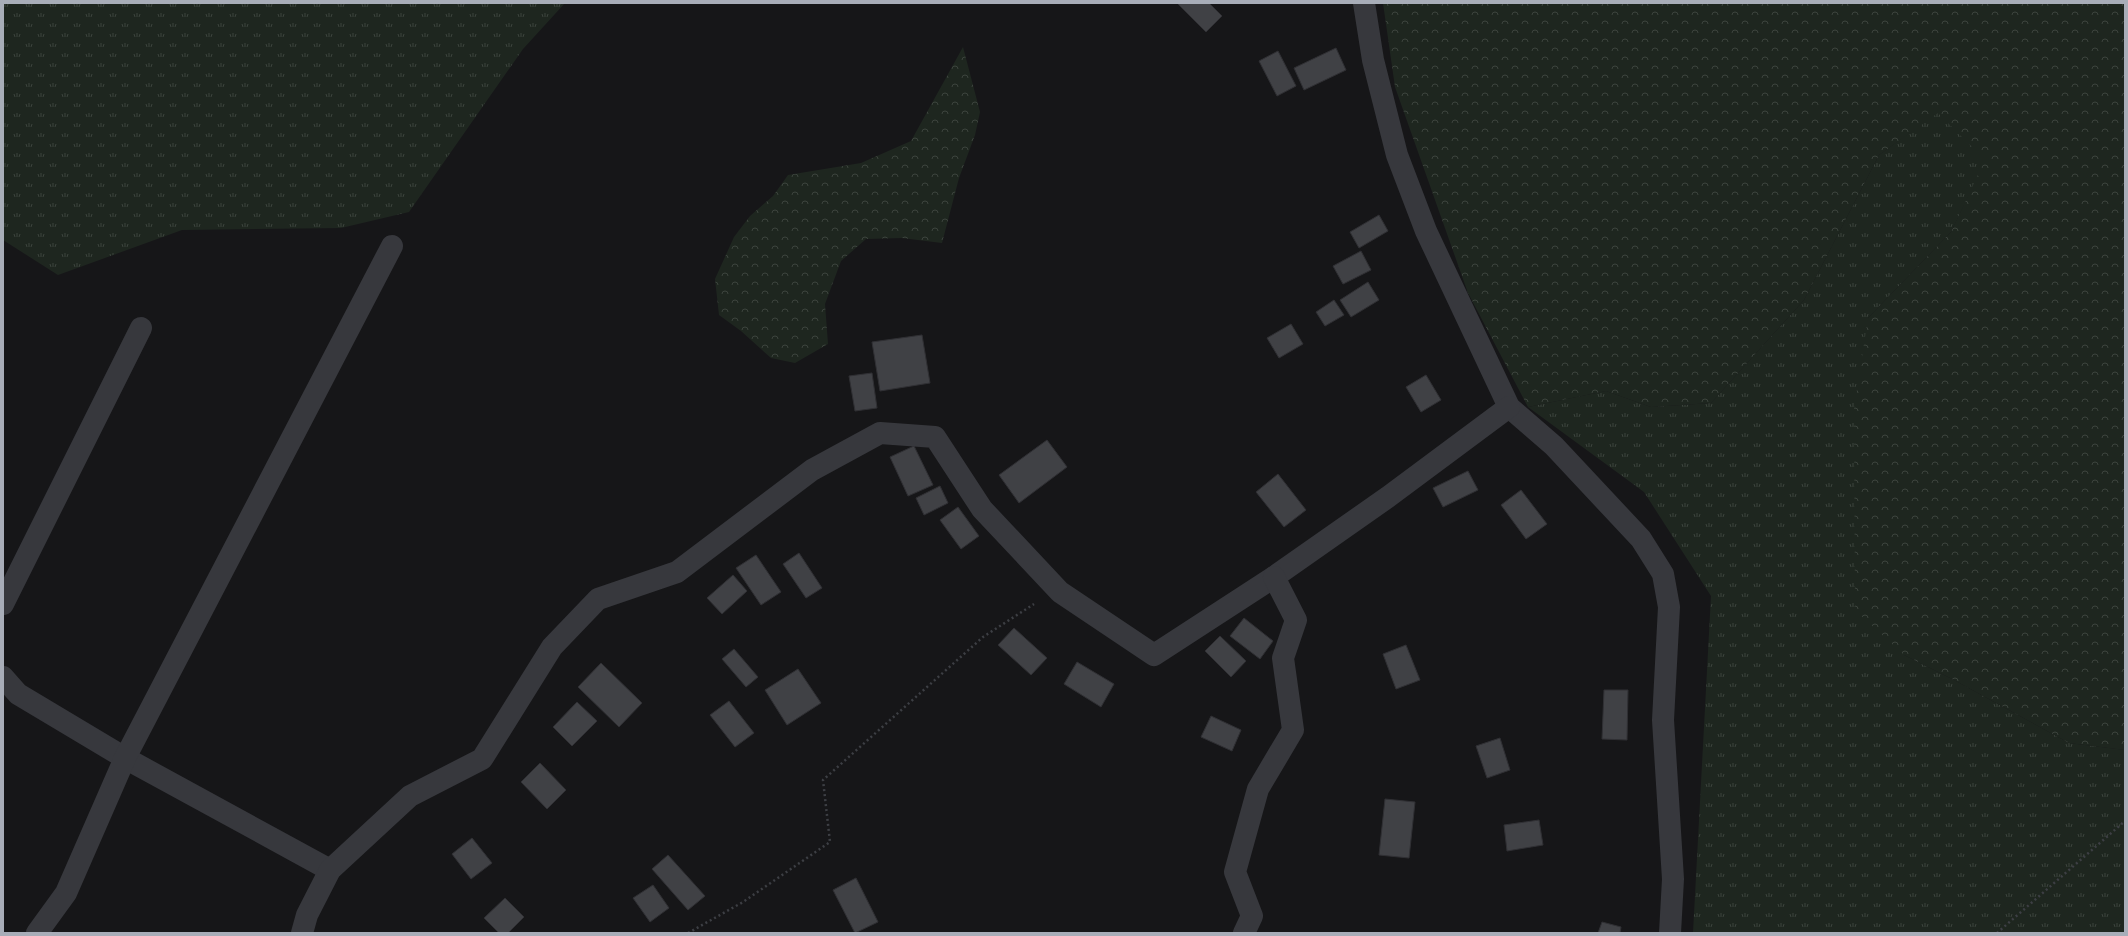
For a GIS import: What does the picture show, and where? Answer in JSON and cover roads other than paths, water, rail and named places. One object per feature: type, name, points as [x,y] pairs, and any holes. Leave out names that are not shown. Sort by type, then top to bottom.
[{"type":"street","points":[[1364,3],[1373,60],[1396,154],[1426,230],[1509,407],[1554,446],[1636,534],[1663,574],[1669,607],[1663,720],[1673,879],[1670,933]]},
{"type":"street","points":[[37,933],[66,893],[125,758],[392,246]]},
{"type":"street","points":[[3,604],[141,328]]},
{"type":"street","points":[[302,933],[307,915],[330,870],[410,796],[482,759],[552,647],[598,599],[677,572],[812,470],[880,433],[935,436],[982,509],[1060,592],[1154,655],[1274,577],[1388,497],[1509,407]]},
{"type":"street","points":[[1244,933],[1252,916],[1235,872],[1258,790],[1293,730],[1282,658],[1296,620],[1274,577]]},
{"type":"street","points":[[3,677],[18,694],[125,758],[330,870]]}]
